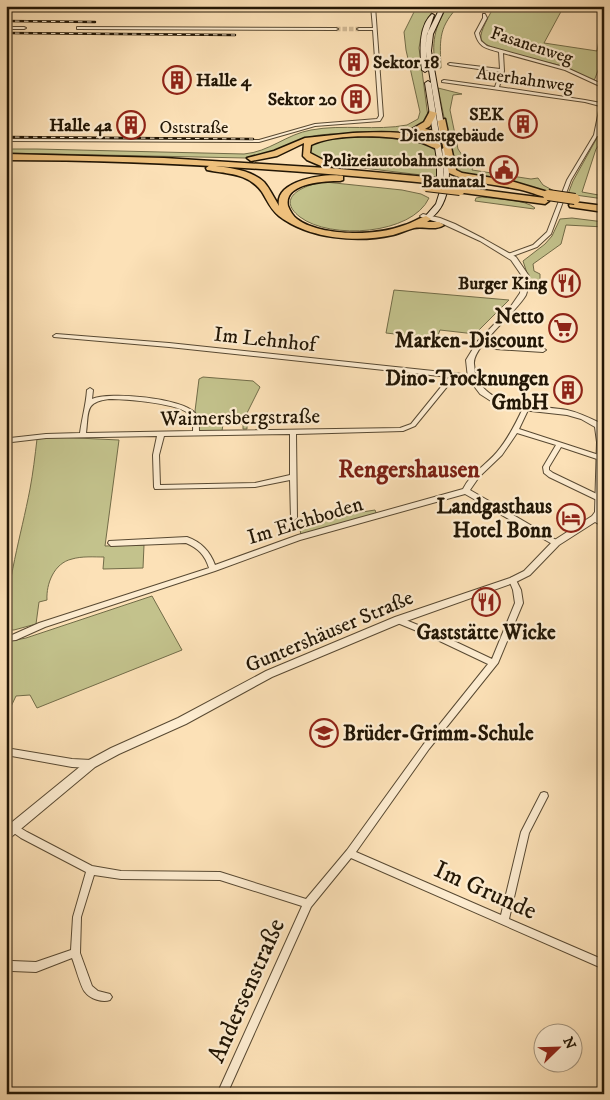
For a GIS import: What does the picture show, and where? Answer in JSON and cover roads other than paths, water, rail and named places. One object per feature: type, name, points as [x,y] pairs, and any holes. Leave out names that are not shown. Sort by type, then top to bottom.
[{"type":"highway","points":[[413,132],[427,124],[433,113]]},
{"type":"highway","points":[[442,121],[452,171],[460,175],[511,184],[546,198]]},
{"type":"highway","points":[[6,162],[192,163],[266,156],[302,140],[322,137],[394,135],[413,132],[439,133]]},
{"type":"highway","points":[[394,135],[424,139],[437,146]]},
{"type":"highway","points":[[322,137],[307,144],[305,150],[308,156],[320,163],[352,172]]},
{"type":"highway","points":[[6,157],[84,157],[352,172],[574,202],[604,209]]},
{"type":"highway","points":[[192,163],[427,183]]},
{"type":"highway","points":[[192,163],[252,178],[264,188],[276,209],[293,220],[314,229],[347,235],[374,234],[412,226],[444,225]]},
{"type":"highway","points":[[293,220],[285,211],[283,202],[287,193],[296,186],[325,178],[371,179]]},
{"type":"highway","points":[[574,202],[604,203]]},
{"type":"highway","points":[[412,226],[426,217]]},
{"type":"highway","points":[[398,230],[426,217]]},
{"type":"main road","points":[[426,217],[439,206],[446,184],[446,158],[433,113],[422,42],[425,30],[438,6]]},
{"type":"main road","points":[[439,133],[442,121],[428,51],[430,34],[444,6]]},
{"type":"main road","points":[[426,217],[439,192],[440,174],[437,146]]},
{"type":"main road","points":[[439,206],[444,225]]},
{"type":"main road","points":[[426,217],[460,230],[510,255],[522,271],[526,282],[525,290],[515,307],[473,350],[468,366],[471,377]]},
{"type":"main road","points":[[595,518],[599,512],[602,431]]},
{"type":"main road","name":"Guntershäuser Straße","points":[[92,764],[124,747],[188,718],[269,674],[398,620],[513,580]]},
{"type":"street","points":[[359,29],[375,29],[373,6]]},
{"type":"street","name":"Fasanenweg","points":[[484,15],[485,18],[477,33],[477,37],[486,47],[566,69],[604,87]]},
{"type":"street","points":[[6,28],[24,28]]},
{"type":"street","points":[[78,28],[336,29]]},
{"type":"street","name":"Oststraße","points":[[6,140],[259,141],[315,125],[379,120],[382,116],[375,29]]},
{"type":"street","points":[[496,89],[502,71],[501,52]]},
{"type":"street","points":[[450,64],[502,71]]},
{"type":"street","name":"Auerhahnweg","points":[[444,81],[602,105]]},
{"type":"street","points":[[510,255],[541,242],[549,233],[565,189],[596,135],[604,99]]},
{"type":"street","points":[[437,146],[439,133]]},
{"type":"street","points":[[596,135],[604,135]]},
{"type":"street","name":"Im Lehnhof","points":[[56,336],[169,345],[471,377]]},
{"type":"street","points":[[480,342],[496,347],[543,350]]},
{"type":"street","name":"Waimersbergstraße","points":[[6,445],[13,439],[83,435],[401,430],[413,425],[454,376]]},
{"type":"street","points":[[471,377],[487,395],[498,401],[512,406],[584,417],[599,426],[602,431]]},
{"type":"street","points":[[83,435],[90,390]]},
{"type":"street","points":[[89,404],[95,398],[102,396],[132,397],[183,408],[191,412],[196,419],[196,434]]},
{"type":"street","points":[[526,408],[516,430],[500,454],[471,482],[466,491],[556,543]]},
{"type":"street","points":[[516,430],[600,458]]},
{"type":"street","points":[[292,433],[294,518]]},
{"type":"street","points":[[161,434],[156,455],[157,487],[255,485],[293,477]]},
{"type":"street","points":[[560,445],[546,467],[546,471],[600,499]]},
{"type":"street","name":"Im Eichboden","points":[[6,638],[13,638],[42,625],[213,569],[298,538],[466,491]]},
{"type":"street","points":[[595,518],[604,524]]},
{"type":"street","name":"Guntershäuser Straße","points":[[513,580],[527,573],[556,543],[595,518]]},
{"type":"street","points":[[111,543],[187,540],[197,544],[206,552],[213,569]]},
{"type":"street","name":"Andersenstraße","points":[[222,1094],[308,904],[350,853],[426,747],[493,663],[519,602],[513,580]]},
{"type":"street","points":[[398,620],[493,663]]},
{"type":"street","points":[[6,751],[72,763],[92,764]]},
{"type":"street","name":"Guntershäuser Straße","points":[[10,831],[92,764]]},
{"type":"street","points":[[504,920],[525,832],[544,796]]},
{"type":"street","points":[[10,831],[24,835],[91,870],[121,875],[220,876],[308,904]]},
{"type":"street","name":"Im Grunde","points":[[350,853],[604,965]]},
{"type":"street","points":[[91,870],[78,917],[75,953],[88,989],[96,995],[108,997]]},
{"type":"street","points":[[12,966],[36,967],[75,953]]},
{"type":"tunnel","points":[[336,29],[359,29]]},
{"type":"railway","points":[[6,21],[95,22]]},
{"type":"railway","points":[[6,33],[235,35]]},
{"type":"railway","points":[[6,137],[253,139]]},
{"type":"place","name":"Sektor 18","points":[[354,62]]},
{"type":"place","name":"Halle 4","points":[[177,80]]},
{"type":"place","name":"Sektor 20","points":[[356,99]]},
{"type":"place","name":"SEK Dienstgebäude","points":[[523,124]]},
{"type":"place","name":"Halle 4a","points":[[131,125]]},
{"type":"place","name":"Polizeiautobahnstation Baunatal","points":[[504,170]]},
{"type":"place","name":"Burger King","points":[[566,283]]},
{"type":"place","name":"Netto Marken-Discount","points":[[563,328]]},
{"type":"place","name":"Dino-Trocknungen GmbH","points":[[568,390]]},
{"type":"place","name":"Landgasthaus Hotel Bonn","points":[[571,518]]},
{"type":"place","name":"Gaststätte Wicke","points":[[486,602]]},
{"type":"place","name":"Brüder-Grimm-Schule","points":[[324,733]]},
{"type":"district","name":"Rengershausen","points":[[409,469]]}]
